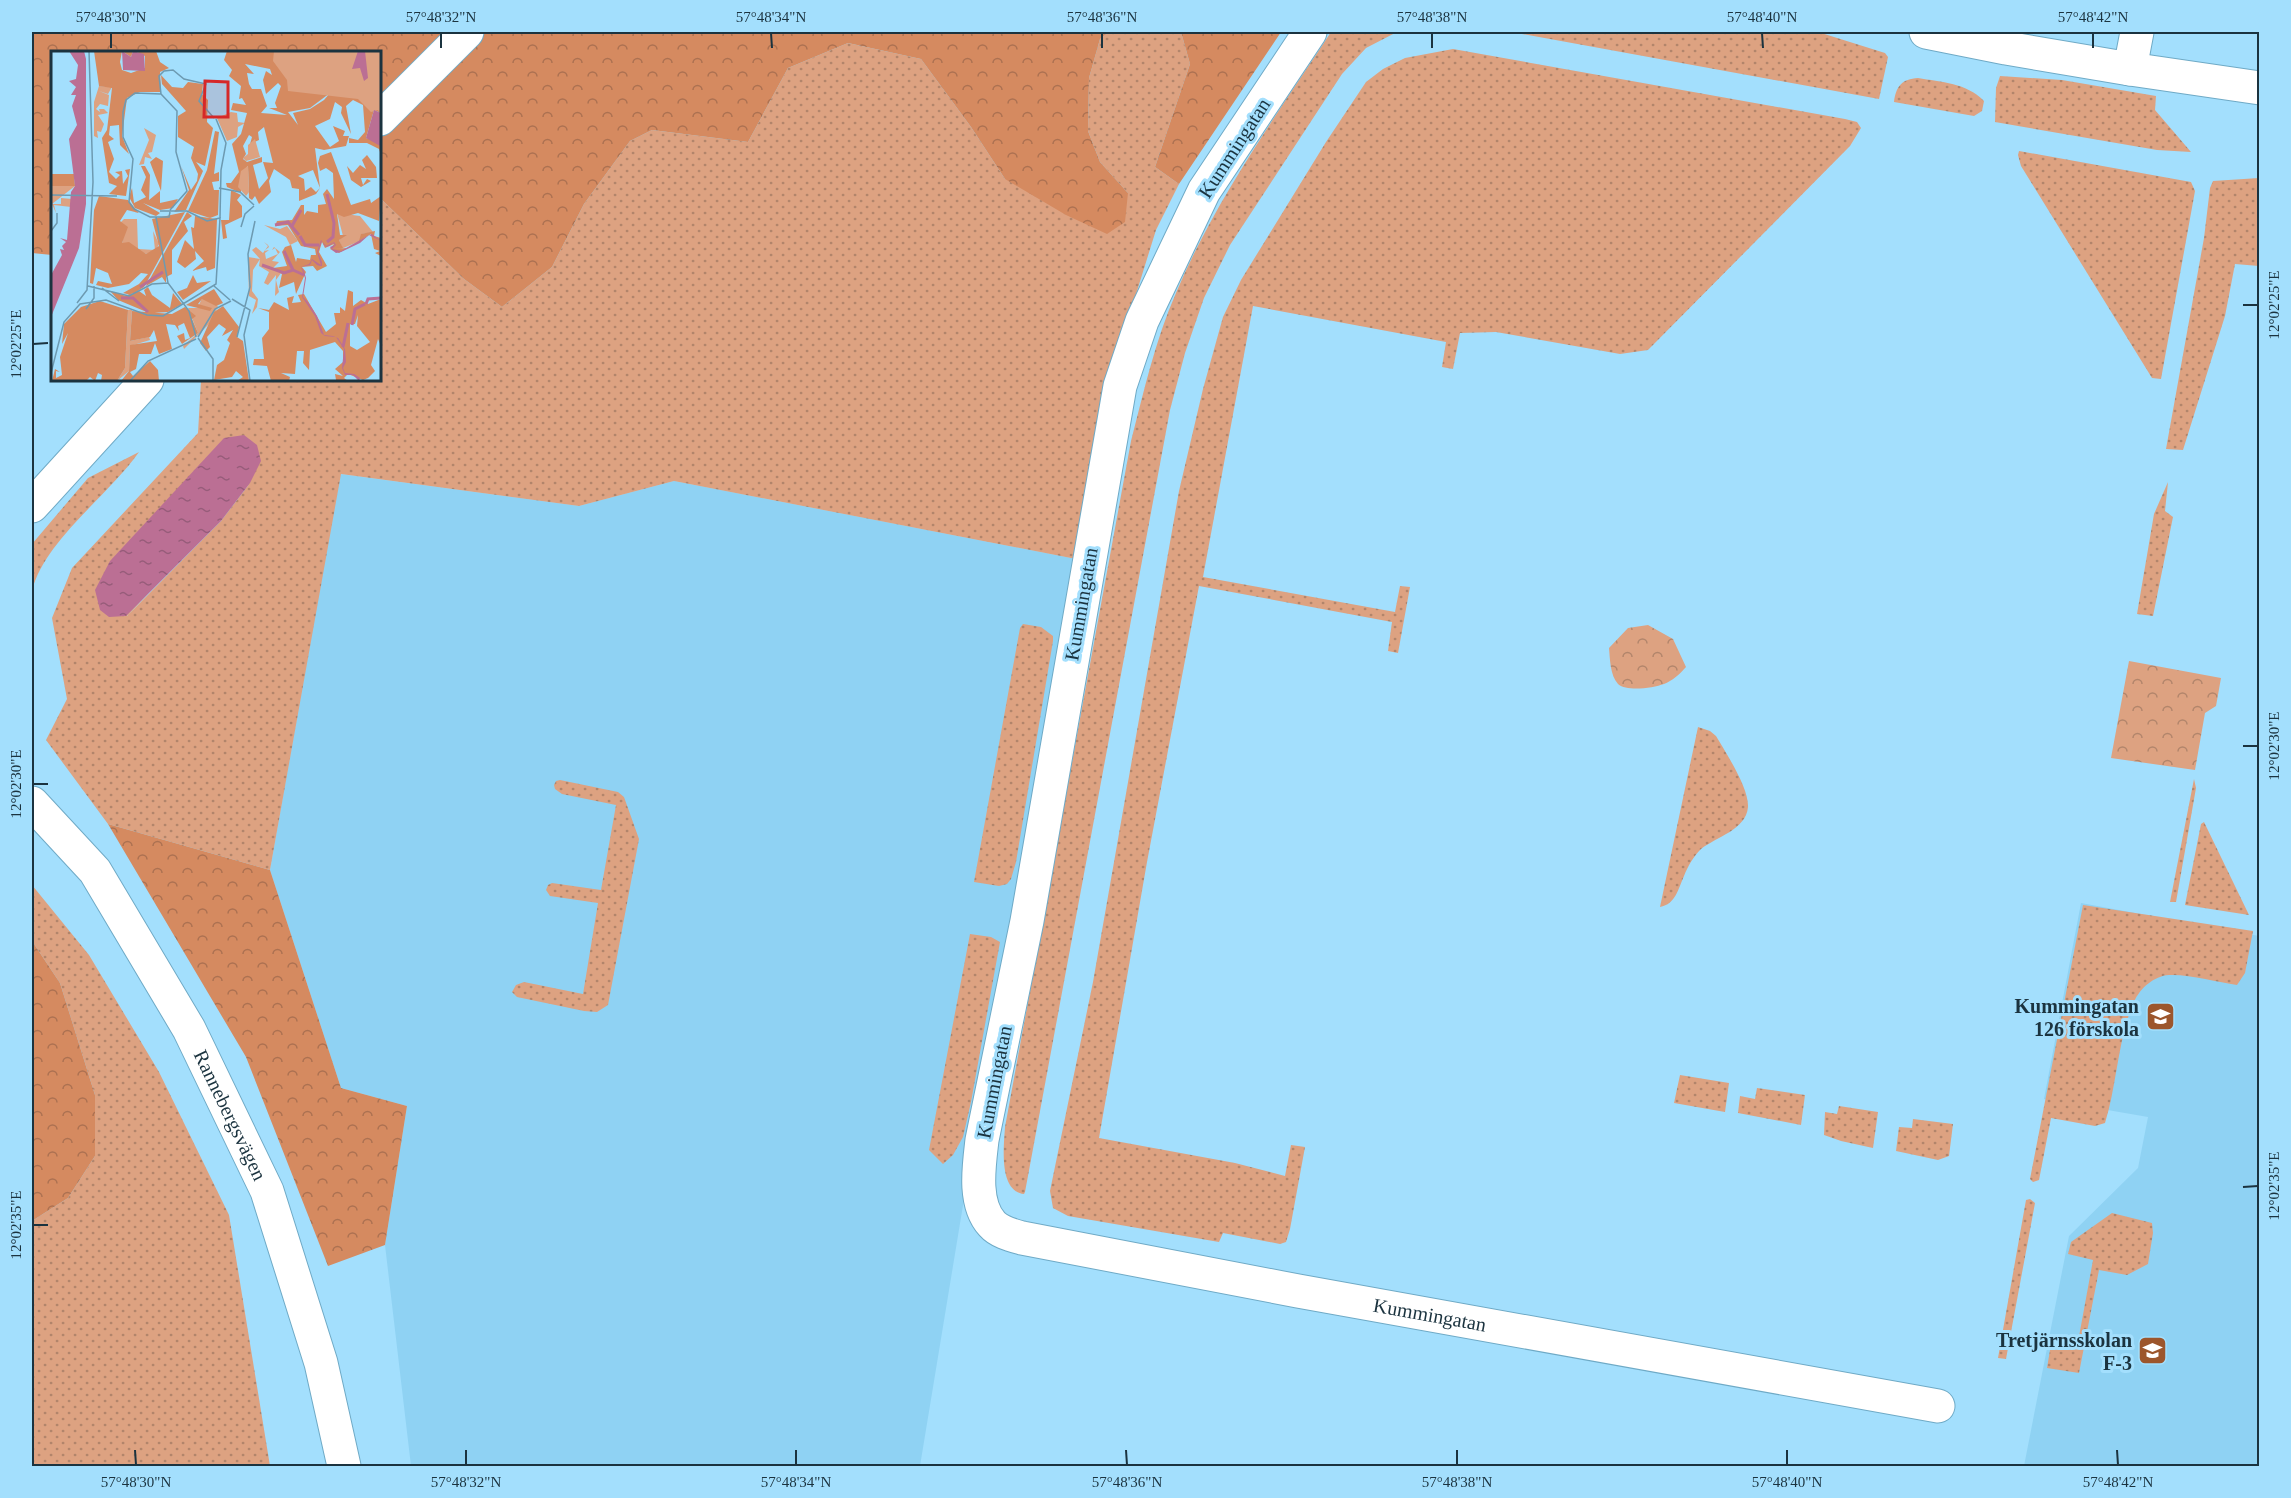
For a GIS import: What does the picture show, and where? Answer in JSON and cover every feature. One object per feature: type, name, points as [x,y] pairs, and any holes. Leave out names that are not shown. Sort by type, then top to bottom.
[{"type":"street","points":[[381,118],[467,32]]},
{"type":"street","name":"Kummingatan","points":[[1310,32],[1204,191],[1142,321],[1120,386],[1027,921],[982,1140],[979,1173],[982,1207],[992,1224],[1002,1232],[1022,1238],[1310,1293],[1938,1406]]},
{"type":"street","points":[[1926,32],[2130,69],[2259,88]]},
{"type":"street","points":[[2130,69],[2137,32]]},
{"type":"street","points":[[32,506],[146,381]]},
{"type":"street","name":"Rannebergsvägen","points":[[32,803],[95,871],[189,1029],[267,1191],[321,1363],[344,1467]]},
{"type":"shaded area","points":[[340,474],[579,506],[674,481],[1076,559],[968,1175],[920,1466],[411,1466],[385,1245],[407,1106],[341,1088],[270,870]]},
{"type":"shaded area","points":[[2081,903],[2259,936],[2259,1466],[2024,1466],[2069,1236],[2138,1168],[2148,1117],[2044,1099]]},
{"type":"green space","points":[[32,32],[1109,32],[1100,39],[1089,78],[1088,131],[1100,162],[1128,193],[1125,222],[1107,234],[1066,215],[1005,179],[971,127],[921,59],[848,43],[788,68],[748,142],[652,130],[630,141],[584,204],[552,267],[502,307],[464,279],[381,199],[381,51],[51,51],[51,255],[32,253]]},
{"type":"green space","points":[[1109,32],[1181,32],[1190,64],[1155,167],[1179,184],[1156,230],[1118,352],[1076,559],[674,481],[579,506],[341,474],[270,870],[108,824],[46,740],[67,699],[52,618],[72,568],[198,433],[201,381],[381,381],[381,199],[464,279],[502,307],[552,267],[584,204],[630,141],[652,130],[748,142],[788,68],[848,43],[921,59],[971,127],[1005,179],[1128,193],[1100,162],[1088,131],[1089,78],[1100,39]],"holes":[[[250,483],[221,521],[127,616]]]},
{"type":"green space","points":[[1181,32],[1281,32],[1179,184],[1155,167],[1190,64]]},
{"type":"green space","points":[[1331,32],[1397,32],[1366,48],[1342,74],[1230,245],[1204,298],[1185,353],[1170,410],[1024,1194],[1016,1191],[1010,1185],[1006,1176],[1005,1127],[1131,441],[1145,385],[1176,293],[1209,225],[1268,127]]},
{"type":"green space","points":[[1511,32],[1818,32],[1885,53],[1888,57],[1879,99]]},
{"type":"green space","points":[[1453,49],[1845,119],[1857,122],[1861,128],[1850,146],[1648,350],[1620,354],[1496,332],[1460,333],[1453,369],[1442,367],[1446,342],[1253,306],[1203,577],[1395,612],[1400,586],[1410,587],[1398,653],[1388,651],[1392,622],[1199,586],[1147,862],[1099,1138],[1235,1163],[1285,1176],[1291,1145],[1305,1147],[1290,1229],[1286,1242],[1280,1244],[1223,1233],[1219,1242],[1068,1216],[1053,1208],[1050,1191],[1093,982],[1179,491],[1223,317],[1241,280],[1366,82],[1383,69],[1405,58]]},
{"type":"green space","points":[[2000,76],[2062,80],[2156,96],[2155,110],[2191,152],[2157,150],[1995,122],[1996,88]]},
{"type":"green space","points":[[1918,78],[1953,84],[1970,90],[1984,101],[1982,111],[1974,116],[1894,102],[1901,84]]},
{"type":"green space","points":[[2019,151],[2191,182],[2195,191],[2161,379],[2152,378],[2021,166]]},
{"type":"green space","points":[[2259,178],[2259,266],[2235,264],[2225,316],[2183,450],[2166,449],[2204,238],[2210,188],[2213,181]]},
{"type":"green space","points":[[139,452],[63,536],[39,572],[32,591],[32,544],[88,478]]},
{"type":"green space","points":[[2168,482],[2165,511],[2173,517],[2153,616],[2137,614],[2154,514]]},
{"type":"green space","points":[[1023,624],[1041,627],[1053,636],[1053,641],[1016,862],[1011,879],[1007,884],[999,886],[974,882],[1020,628]]},
{"type":"green space","points":[[1648,625],[1673,639],[1686,667],[1667,683],[1627,688],[1618,684],[1613,676],[1609,648],[1628,628]]},
{"type":"green space","points":[[2129,661],[2221,678],[2216,706],[2205,713],[2195,770],[2111,758]]},
{"type":"green space","points":[[1698,727],[1716,736],[1741,781],[1748,807],[1742,822],[1698,852],[1689,865],[1673,899],[1670,903],[1660,907]]},
{"type":"green space","points":[[2194,779],[2196,788],[2176,902],[2170,902]]},
{"type":"green space","points":[[560,780],[618,792],[624,797],[639,839],[608,1005],[597,1012],[517,997],[512,992],[516,985],[524,982],[583,994],[598,903],[550,896],[546,890],[552,883],[601,890],[616,805],[562,794],[555,789],[554,785]]},
{"type":"green space","points":[[2204,822],[2249,915],[2185,905],[2201,824]]},
{"type":"green space","points":[[108,824],[270,870],[341,1088],[407,1106],[385,1245],[328,1266],[246,1057]]},
{"type":"green space","points":[[32,885],[89,955],[159,1072],[229,1215],[270,1466],[32,1466],[32,1221],[68,1198],[95,1156],[95,1095],[60,983],[32,941]]},
{"type":"green space","points":[[2083,905],[2253,931],[2245,973],[2237,985],[2169,975],[2153,980],[2144,988],[2134,1002],[2124,1030],[2105,1123],[2095,1126],[2051,1118],[2039,1180],[2033,1182],[2030,1179]]},
{"type":"green space","points":[[970,934],[991,937],[1000,942],[963,1137],[953,1155],[943,1164],[929,1150]]},
{"type":"green space","points":[[32,941],[60,983],[95,1095],[95,1156],[68,1198],[32,1221]]},
{"type":"green space","points":[[1680,1075],[1729,1083],[1725,1112],[1674,1103]]},
{"type":"green space","points":[[1757,1088],[1805,1095],[1801,1125],[1738,1113],[1740,1096],[1755,1099]]},
{"type":"green space","points":[[1839,1106],[1878,1112],[1873,1148],[1824,1135],[1825,1112],[1837,1114]]},
{"type":"green space","points":[[1913,1119],[1953,1124],[1949,1156],[1938,1160],[1896,1151],[1899,1127],[1912,1128]]},
{"type":"green space","points":[[2030,1199],[2035,1203],[2006,1359],[1998,1358],[2026,1200]]},
{"type":"green space","points":[[2112,1213],[2152,1223],[2153,1233],[2148,1264],[2127,1275],[2099,1270],[2079,1373],[2047,1368],[2052,1338],[2078,1342],[2093,1260],[2068,1254],[2071,1242]]},
{"type":"water","points":[[244,435],[257,445],[261,461],[250,483],[221,521],[126,616],[109,617],[100,610],[95,590],[110,561],[224,438]]},
{"type":"place","name":"Kummingatan 126 förskola","points":[[2160,1017]]},
{"type":"place","name":"Tretjärnsskolan F-3","points":[[2153,1351]]}]
